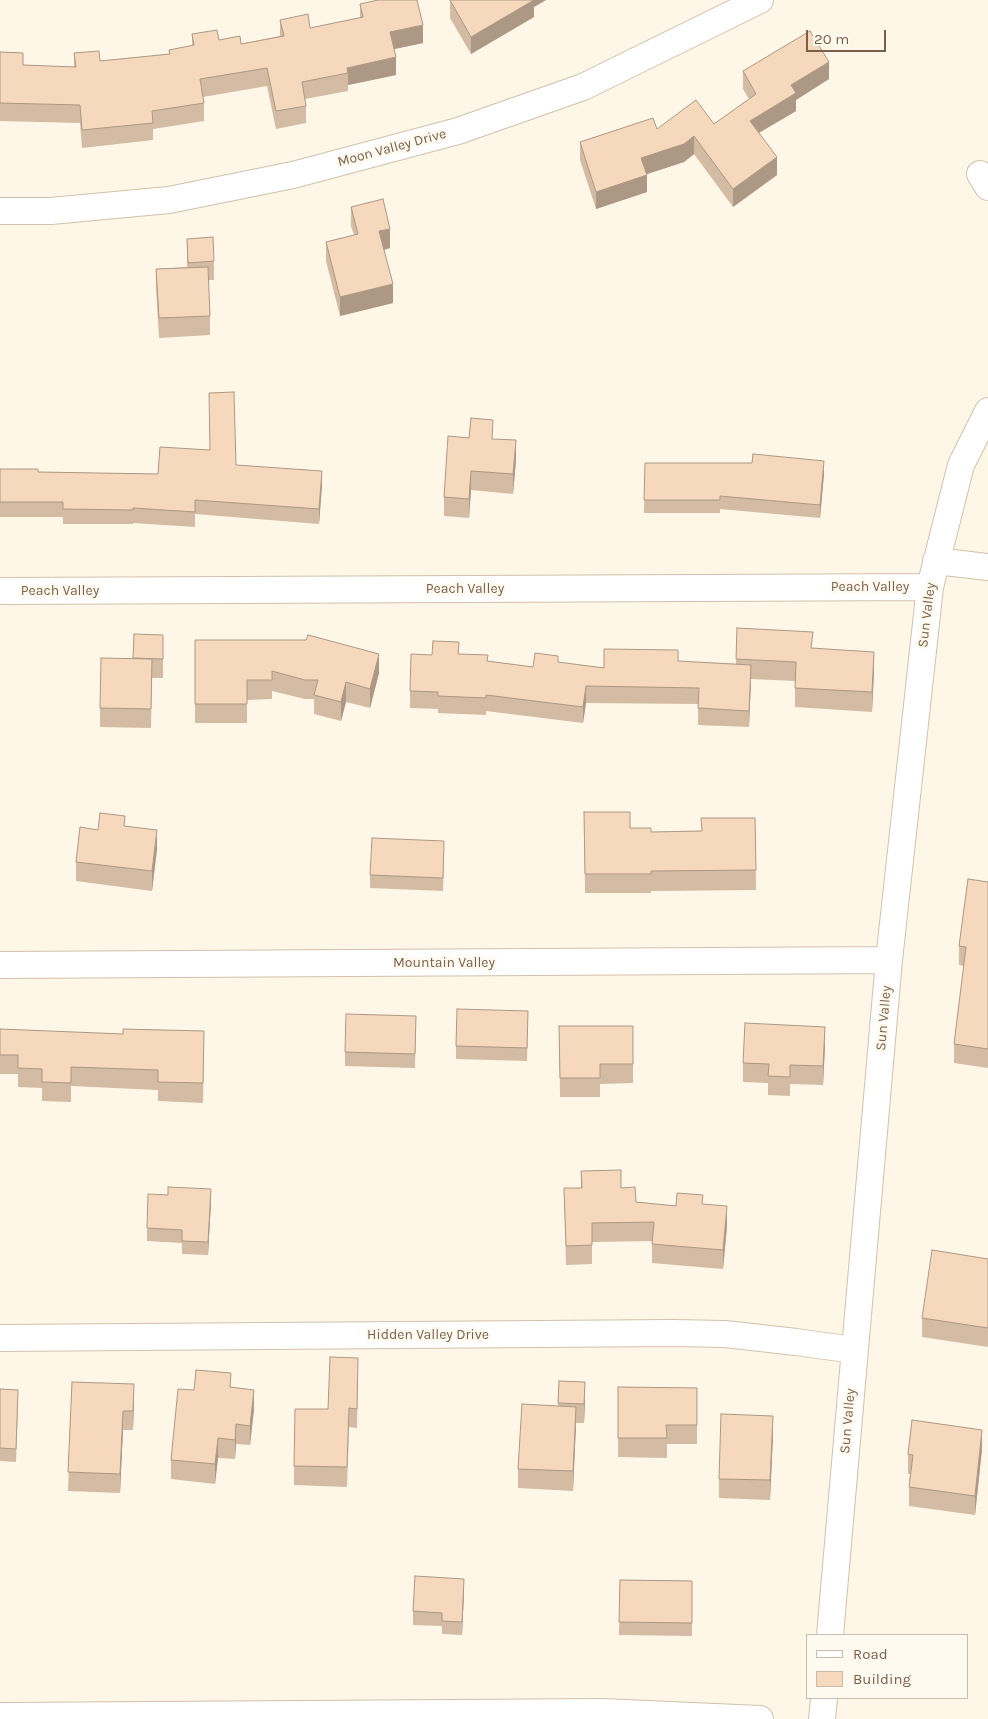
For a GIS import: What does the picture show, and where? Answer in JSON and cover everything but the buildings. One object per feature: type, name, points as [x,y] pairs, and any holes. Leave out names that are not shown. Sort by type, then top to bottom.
[{"type":"street","name":"Moon Valley Drive","points":[[0,211],[51,211],[169,200],[293,174],[458,131],[583,87],[760,0]]},
{"type":"street","name":"Sun Valley","points":[[830,1634],[889,960],[930,587],[961,465],[988,411]]},
{"type":"street","points":[[936,561],[988,567]]},
{"type":"street","name":"Peach Valley","points":[[0,591],[930,587]]},
{"type":"street","name":"Mountain Valley","points":[[0,965],[889,960]]},
{"type":"street","name":"Hidden Valley Drive","points":[[0,1338],[673,1333],[725,1334],[854,1350]]},
{"type":"street","points":[[822,1719],[824,1699]]},
{"type":"street","points":[[0,1716],[602,1712],[760,1719]]}]
